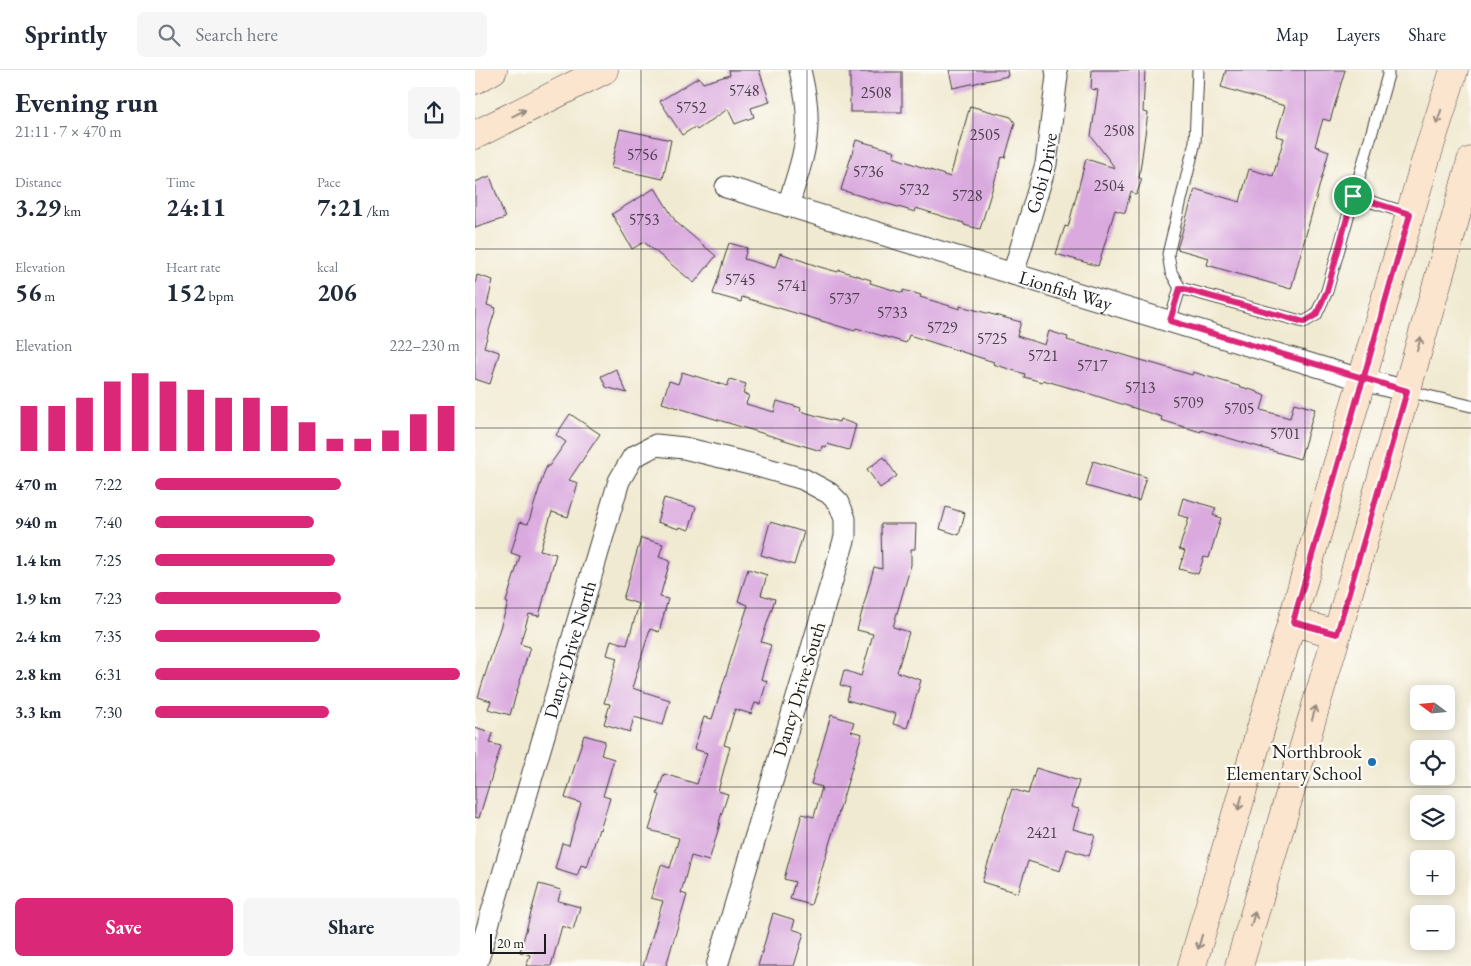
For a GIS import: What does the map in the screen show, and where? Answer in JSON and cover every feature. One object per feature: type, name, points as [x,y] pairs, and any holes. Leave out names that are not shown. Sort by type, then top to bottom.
[{"type":"main road","points":[[475,80],[493,70]]},
{"type":"main road","points":[[475,135],[603,70]]},
{"type":"main road","points":[[1192,966],[1410,214],[1454,70]]},
{"type":"main road","points":[[1239,966],[1337,634],[1471,161]]},
{"type":"main road","points":[[1293,622],[1337,634]]},
{"type":"street","points":[[788,206],[803,156],[807,125],[806,95],[800,70]]},
{"type":"street","name":"Gobi Drive","points":[[1013,274],[1046,164],[1057,76],[1056,70]]},
{"type":"street","name":"Lionfish Way","points":[[726,187],[1363,380],[1407,391]]},
{"type":"street","name":"Dancy Drive North","points":[[476,966],[619,481],[633,457],[656,445],[684,448],[754,465]]},
{"type":"street","name":"Dancy Drive South","points":[[717,966],[845,537],[845,519],[839,503],[829,493],[803,479],[754,465]]},
{"type":"lane","points":[[1198,70],[1195,142],[1167,254],[1171,272],[1180,288],[1304,322],[1316,315],[1327,291],[1388,70]]},
{"type":"lane","points":[[1353,196],[1410,214]]},
{"type":"lane","points":[[1170,321],[1180,288]]},
{"type":"lane","points":[[1407,391],[1471,406]]},
{"type":"building","points":[[729,70],[759,70],[770,102],[751,108],[754,117],[735,124],[728,109],[697,130],[695,127],[682,135],[660,101],[699,77],[703,83],[730,75]]},
{"type":"building","points":[[949,70],[1007,70],[1008,76],[953,88]]},
{"type":"building","points":[[1092,70],[1145,70],[1143,112],[1148,113],[1139,178],[1142,179],[1136,195],[1131,191],[1125,213],[1115,210],[1098,266],[1056,254],[1065,226],[1068,227],[1086,159],[1115,168],[1091,136],[1098,90],[1091,89]]},
{"type":"building","points":[[1226,70],[1345,70],[1330,121],[1323,119],[1315,146],[1329,151],[1291,289],[1207,265],[1209,258],[1177,249],[1195,189],[1240,202],[1249,169],[1273,176],[1284,138],[1276,136],[1285,106],[1221,87]]},
{"type":"building","points":[[850,72],[902,72],[902,112],[850,112]]},
{"type":"building","points":[[970,106],[1011,117],[1015,123],[1005,158],[1002,157],[980,229],[916,208],[915,212],[841,190],[856,140],[895,151],[893,157],[950,177]]},
{"type":"building","points":[[620,129],[671,140],[663,179],[611,168]]},
{"type":"building","points":[[490,176],[505,218],[475,228],[475,182]]},
{"type":"building","points":[[655,188],[676,222],[716,256],[694,283],[644,242],[632,249],[612,214]]},
{"type":"building","points":[[729,243],[747,248],[744,259],[775,268],[780,253],[820,267],[838,272],[839,270],[871,280],[870,283],[903,293],[903,290],[960,309],[960,306],[1021,322],[1017,336],[1045,345],[1049,331],[1068,337],[1067,340],[1192,375],[1193,372],[1258,392],[1265,396],[1261,410],[1290,418],[1294,403],[1315,409],[1300,459],[1161,420],[1162,417],[1081,391],[1043,380],[1042,382],[1024,377],[1025,374],[993,364],[994,362],[909,335],[906,343],[856,328],[855,331],[742,297],[741,302],[713,294]]},
{"type":"building","points":[[477,275],[493,280],[487,305],[496,308],[484,347],[499,352],[499,354],[490,384],[475,379],[475,284]]},
{"type":"building","points":[[616,369],[627,393],[606,387],[601,376]]},
{"type":"building","points":[[682,372],[727,386],[730,379],[746,384],[743,394],[749,395],[746,404],[774,412],[777,401],[801,408],[800,411],[839,422],[840,419],[856,425],[849,450],[827,444],[826,447],[822,446],[821,451],[662,403],[669,381],[678,384]]},
{"type":"building","points":[[570,414],[600,434],[569,480],[578,483],[568,517],[552,512],[540,550],[556,554],[539,616],[529,614],[520,644],[530,647],[510,715],[488,709],[491,701],[478,697],[508,603],[506,602],[520,556],[511,553],[520,522],[528,524],[547,466],[549,466],[566,442],[556,435]]},
{"type":"building","points":[[884,457],[897,476],[880,488],[867,469]]},
{"type":"building","points":[[1093,461],[1146,477],[1139,501],[1086,486]]},
{"type":"building","points":[[664,498],[696,507],[689,530],[657,522]]},
{"type":"building","points":[[1183,498],[1216,508],[1213,515],[1221,518],[1209,558],[1204,557],[1198,574],[1179,569],[1185,551],[1179,549],[1189,518],[1178,515]]},
{"type":"building","points":[[946,507],[965,513],[959,535],[940,529]]},
{"type":"building","points":[[770,522],[804,532],[794,565],[761,555]]},
{"type":"building","points":[[881,524],[916,524],[915,549],[911,549],[911,565],[893,627],[909,632],[897,672],[921,680],[907,728],[893,724],[896,714],[847,700],[850,688],[840,685],[844,670],[861,676],[873,634],[857,630],[874,567],[882,569]]},
{"type":"building","points":[[641,538],[663,544],[659,557],[670,561],[660,597],[668,599],[659,632],[650,629],[632,688],[670,700],[663,725],[634,717],[630,732],[604,724],[610,704],[604,703],[617,658],[607,655],[611,640],[627,645],[639,604],[623,599]]},
{"type":"building","points":[[748,569],[767,575],[761,595],[775,599],[761,642],[771,645],[761,679],[767,681],[760,704],[755,703],[751,714],[735,709],[724,745],[730,747],[718,791],[728,794],[709,861],[691,856],[681,893],[687,895],[666,966],[643,966],[663,901],[651,898],[661,865],[670,868],[679,838],[649,830],[660,795],[657,794],[664,774],[697,784],[707,753],[694,749],[704,717],[712,719],[748,605],[738,601]]},
{"type":"building","points":[[831,715],[854,722],[851,731],[862,734],[811,905],[790,899],[795,882],[784,879],[802,814],[814,817],[822,787],[811,784]]},
{"type":"building","points":[[475,727],[493,733],[490,743],[501,746],[479,818],[475,817]]},
{"type":"building","points":[[584,735],[605,741],[601,755],[614,759],[603,796],[610,798],[600,830],[587,867],[581,865],[577,876],[555,869],[562,843],[569,845],[581,803],[565,798]]},
{"type":"building","points":[[1036,768],[1079,781],[1071,807],[1079,809],[1073,829],[1095,835],[1089,856],[1067,849],[1060,871],[1028,861],[1018,893],[982,882],[1012,789],[1028,794]]},
{"type":"building","points":[[539,884],[561,890],[558,901],[580,907],[573,930],[562,926],[551,966],[526,966],[530,955],[520,952]]},
{"type":"building","points":[[773,913],[795,920],[792,929],[804,933],[794,966],[758,966]]},
{"type":"place","name":"Northbrook Elementary School","points":[[1372,762]]},
{"type":"route","points":[[1353,196],[1327,291],[1316,315],[1304,322],[1180,288],[1170,321],[1363,380],[1407,391],[1337,634],[1293,622],[1363,380],[1410,214],[1353,196]]}]
